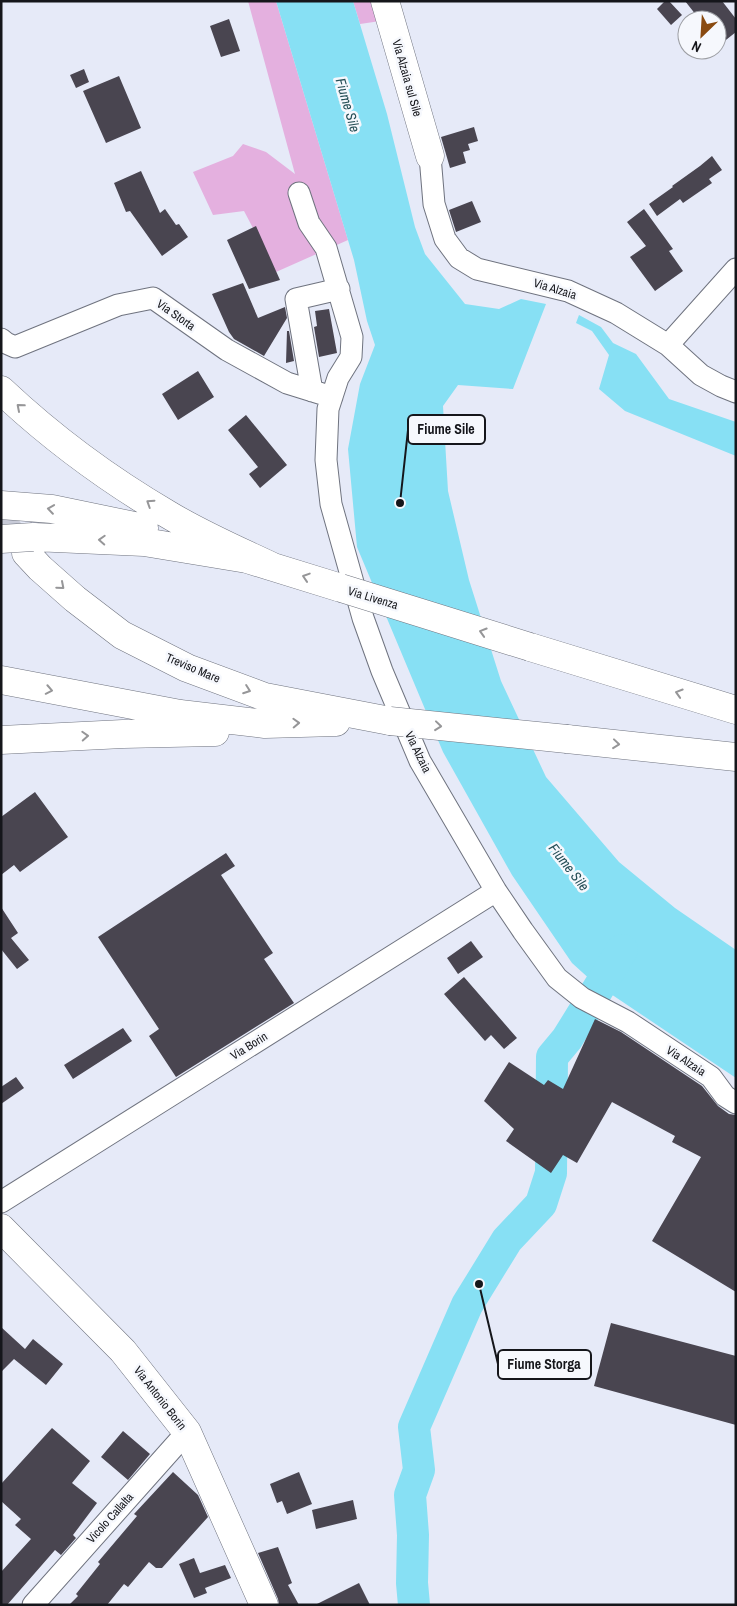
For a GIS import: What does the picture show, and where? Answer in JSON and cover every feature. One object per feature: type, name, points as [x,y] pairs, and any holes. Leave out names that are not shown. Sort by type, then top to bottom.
[{"type":"main road","name":"Via Alzaia sul Sile","points":[[385,1],[430,156]]},
{"type":"main road","points":[[1,390],[17,406],[84,460],[169,516],[271,566]]},
{"type":"main road","points":[[2,505],[52,509],[149,529],[236,550]]},
{"type":"main road","name":"Via Livenza","points":[[1,539],[29,545],[144,542],[247,559],[731,709]]},
{"type":"main road","name":"Treviso Mare","points":[[29,545],[40,568],[75,599],[122,635],[187,668],[265,697],[390,721]]},
{"type":"main road","points":[[1,680],[180,714],[265,724],[390,721],[728,756]]},
{"type":"main road","points":[[1,740],[123,734],[248,732],[265,724]]},
{"type":"main road","name":"Via Antonio Borin","points":[[4,1236],[123,1350],[187,1432],[264,1605]]},
{"type":"street","name":"Via Alzaia","points":[[430,156],[434,204],[445,239],[459,258],[477,269],[568,291],[616,313],[668,345],[701,375],[736,392]]},
{"type":"street","name":"Via Alzaia","points":[[298,193],[309,223],[326,248],[352,337],[351,358],[338,378],[328,409],[326,460],[331,504],[363,618],[382,671],[420,760],[496,891],[522,931],[557,978],[590,1003],[628,1022],[711,1077],[725,1096],[736,1103]]},
{"type":"street","points":[[668,345],[736,270]]},
{"type":"street","points":[[312,391],[296,299],[339,289]]},
{"type":"street","name":"Via Storta","points":[[4,341],[15,347],[118,305],[153,298],[227,350],[288,383],[332,397]]},
{"type":"street","name":"Via Borin","points":[[1,1202],[496,891]]},
{"type":"street","name":"Vicolo Callalta","points":[[33,1605],[187,1432]]},
{"type":"shaded area","points":[[248,1],[276,1],[348,240],[276,272],[244,211],[213,215],[193,172],[233,156],[243,144],[266,152],[295,174]]},
{"type":"shaded area","points":[[353,1],[389,1],[394,19],[360,24]]},
{"type":"water","points":[[276,1],[353,1],[387,114],[415,227],[425,254],[465,304],[499,309],[521,299],[546,304],[513,389],[458,385],[443,406],[448,491],[469,580],[501,681],[546,777],[619,862],[675,908],[736,950],[736,1078],[593,982],[572,963],[512,875],[443,752],[357,547],[348,449],[360,384],[375,345],[367,321],[354,260]]},
{"type":"water","points":[[579,315],[601,327],[613,343],[636,354],[669,399],[736,422],[736,456],[625,411],[599,389],[609,355],[592,331],[576,323]]},
{"type":"building","points":[[665,1],[669,1],[677,10],[677,20],[671,25],[657,9]]},
{"type":"building","points":[[685,1],[722,1],[736,19],[736,32],[727,39],[727,10],[692,10]]},
{"type":"building","points":[[229,19],[240,51],[221,57],[210,26]]},
{"type":"building","points":[[84,69],[89,82],[76,88],[70,75]]},
{"type":"building","points":[[119,76],[141,128],[106,143],[83,91]]},
{"type":"building","points":[[474,127],[478,141],[468,144],[470,150],[463,152],[466,163],[450,168],[441,137]]},
{"type":"building","points":[[712,156],[722,170],[709,179],[712,183],[683,203],[680,199],[657,216],[649,204]]},
{"type":"building","points":[[141,171],[160,213],[165,209],[176,225],[179,224],[188,237],[162,256],[130,211],[126,212],[114,183]]},
{"type":"building","points":[[472,201],[481,222],[456,232],[449,210]]},
{"type":"building","points":[[644,209],[673,249],[669,251],[683,271],[655,291],[630,257],[646,246],[627,222]]},
{"type":"building","points":[[256,226],[280,280],[249,289],[227,240]]},
{"type":"building","points":[[243,283],[258,318],[285,307],[287,318],[264,356],[234,339],[212,294]]},
{"type":"building","points":[[329,309],[337,353],[319,357],[314,327],[317,326],[315,311]]},
{"type":"building","points":[[287,331],[289,331],[294,361],[286,363]]},
{"type":"building","points":[[198,371],[214,397],[178,420],[162,394]]},
{"type":"building","points":[[246,415],[287,465],[260,488],[249,474],[258,467],[228,430]]},
{"type":"building","points":[[35,792],[68,837],[20,872],[14,865],[1,875],[1,817]]},
{"type":"building","points":[[226,853],[235,866],[221,875],[273,953],[264,959],[294,1003],[176,1077],[149,1036],[159,1029],[98,937]]},
{"type":"building","points":[[1,907],[18,933],[11,938],[29,960],[17,969],[1,949]]},
{"type":"building","points":[[471,941],[483,957],[458,974],[447,958]]},
{"type":"building","points":[[464,977],[517,1038],[504,1049],[491,1035],[485,1041],[444,994]]},
{"type":"building","points":[[595,1019],[621,1032],[702,1086],[718,1106],[729,1114],[736,1115],[736,1292],[652,1241],[701,1157],[672,1142],[675,1136],[612,1102],[577,1163],[563,1155],[551,1173],[506,1141],[514,1129],[484,1101],[509,1062],[544,1085],[548,1080],[563,1089]]},
{"type":"building","points":[[123,1028],[132,1041],[73,1079],[64,1065]]},
{"type":"building","points":[[16,1077],[24,1088],[1,1104],[1,1087]]},
{"type":"building","points":[[611,1323],[736,1356],[736,1425],[594,1386]]},
{"type":"building","points":[[1,1327],[25,1349],[33,1339],[63,1364],[46,1385],[14,1359],[1,1372]]},
{"type":"building","points":[[52,1428],[90,1461],[72,1483],[97,1503],[73,1535],[76,1538],[61,1555],[55,1550],[7,1605],[1,1605],[1,1572],[31,1539],[15,1525],[21,1519],[1,1501],[1,1484]]},
{"type":"building","points":[[123,1431],[150,1454],[128,1480],[101,1457]]},
{"type":"building","points":[[173,1472],[198,1495],[208,1517],[162,1568],[156,1568],[149,1562],[128,1587],[124,1584],[107,1605],[69,1605],[78,1596],[76,1594],[100,1564],[98,1562],[137,1516],[134,1514]]},
{"type":"building","points":[[299,1472],[312,1504],[287,1514],[282,1501],[277,1503],[270,1484]]},
{"type":"building","points":[[353,1500],[357,1519],[316,1529],[312,1510]]},
{"type":"building","points":[[278,1547],[292,1583],[288,1585],[299,1605],[279,1605],[258,1553]]},
{"type":"building","points":[[194,1558],[200,1573],[225,1565],[231,1578],[205,1588],[207,1593],[194,1598],[179,1564]]},
{"type":"building","points":[[359,1583],[370,1605],[315,1605]]},
{"type":"waterway","points":[[414,1605],[412,1583],[413,1535],[410,1495],[419,1470],[414,1427],[467,1305],[507,1240],[541,1204],[551,1173],[552,1057],[567,1039],[622,950]]},
{"type":"tunnel","points":[[1,520],[26,553]]},
{"type":"place","name":"Fiume Sile","points":[[400,503]]},
{"type":"place","name":"Fiume Storga","points":[[479,1284]]}]
